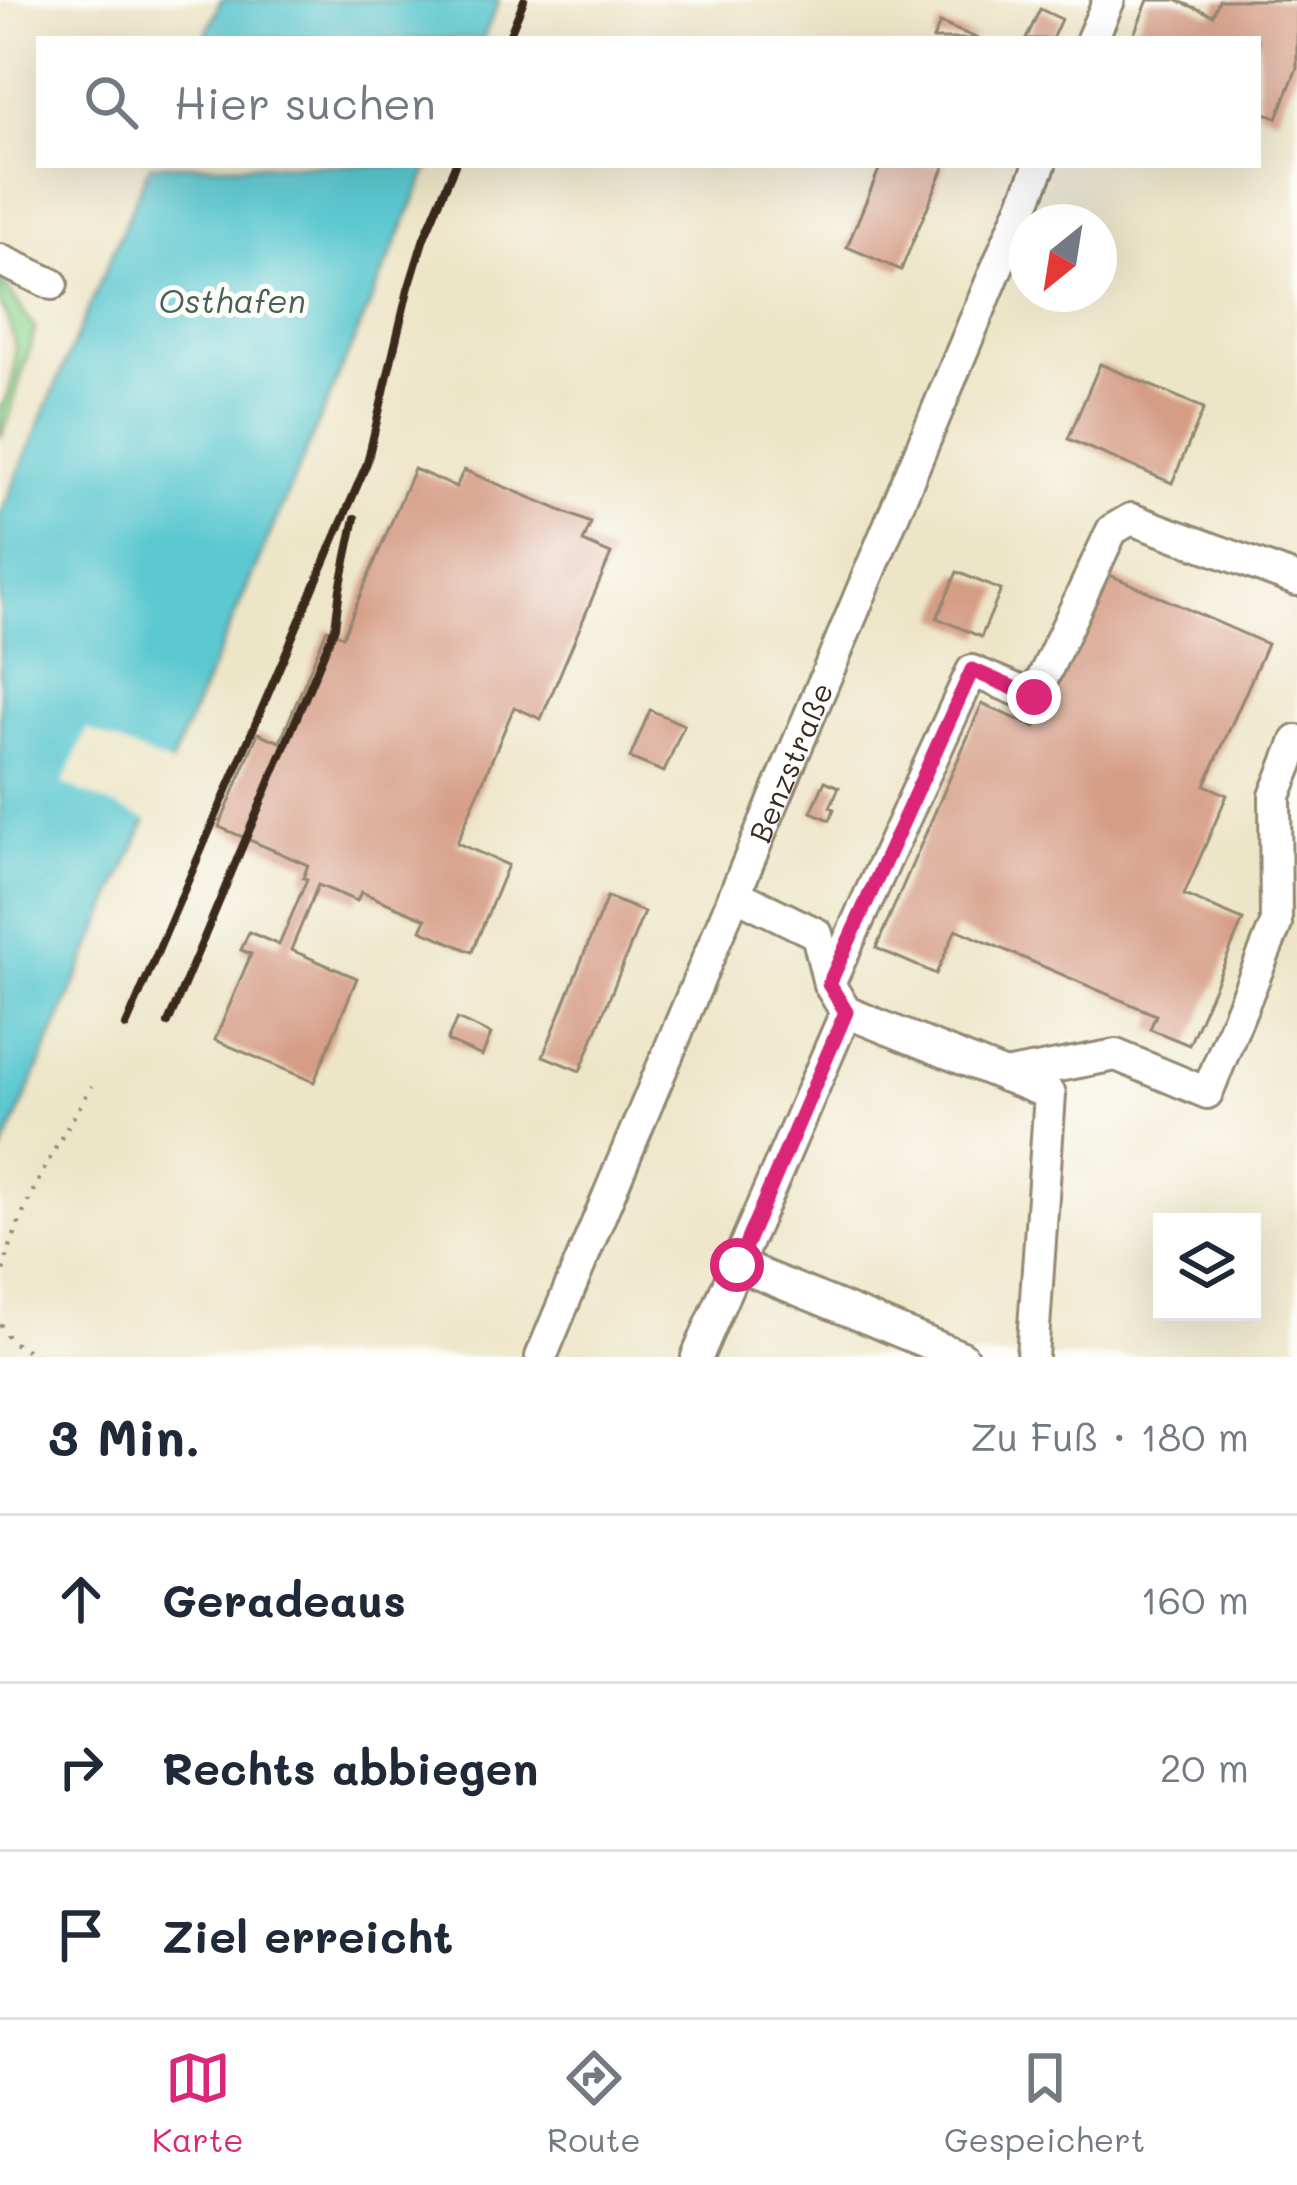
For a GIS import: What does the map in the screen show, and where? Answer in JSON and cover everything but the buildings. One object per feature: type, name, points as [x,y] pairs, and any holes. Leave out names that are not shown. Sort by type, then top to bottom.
[{"type":"street","points":[[1093,36],[1108,0]]},
{"type":"street","name":"Benzstraße","points":[[541,1357],[1039,168]]},
{"type":"street","points":[[0,260],[52,284]]},
{"type":"street","points":[[829,984],[972,670],[1034,697],[1112,530],[1131,519],[1297,580]]},
{"type":"street","points":[[1004,1076],[1116,1054],[1207,1094],[1276,924],[1275,796],[1297,741]]},
{"type":"street","points":[[735,894],[817,934],[829,984],[846,1012],[1050,1094],[1032,1357]]},
{"type":"street","points":[[698,1357],[846,1012]]},
{"type":"street","points":[[737,1265],[962,1357]]},
{"type":"path","points":[[0,1282],[47,1159],[92,1086]]},
{"type":"path","points":[[0,1324],[10,1341],[40,1357]]},
{"type":"green space","points":[[0,277],[35,329],[0,438],[0,408],[8,397],[15,346],[0,305]]},
{"type":"water","points":[[221,0],[499,0],[484,36],[205,36]]},
{"type":"water","name":"Osthafen","points":[[149,168],[429,168],[0,1157],[0,516]]},
{"type":"pier","points":[[87,729],[176,767],[152,822],[63,784]]},
{"type":"railway","points":[[509,36],[524,0]]},
{"type":"railway","points":[[126,1026],[367,463],[408,290],[454,168]]},
{"type":"railway","points":[[168,1023],[335,627],[355,518]]},
{"type":"route","points":[[737,1265],[846,1012],[829,984],[972,670],[1034,697]]}]
